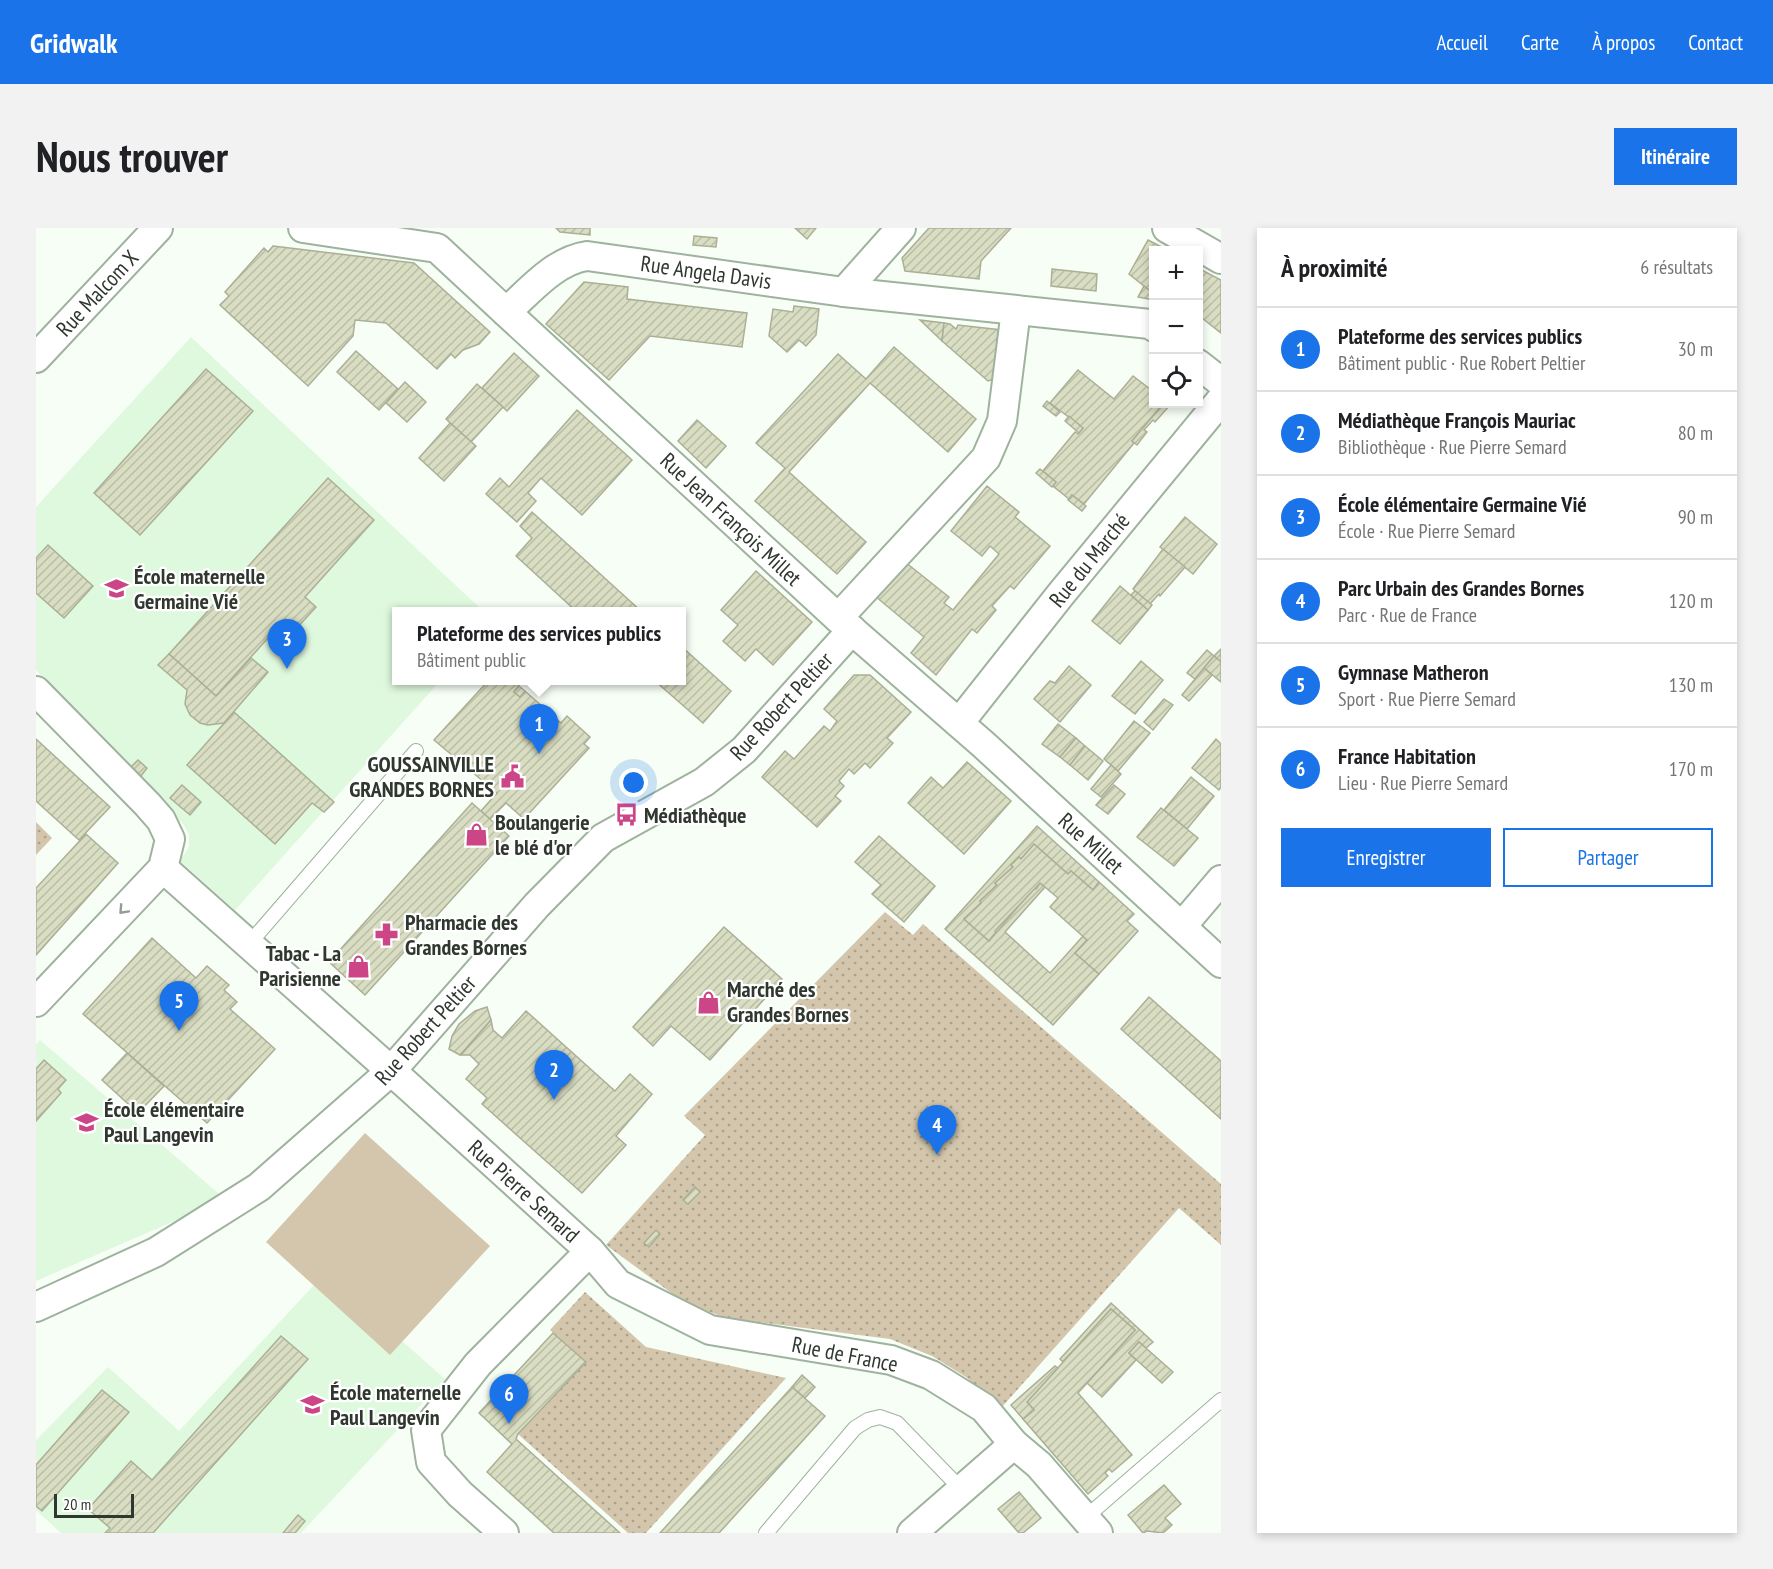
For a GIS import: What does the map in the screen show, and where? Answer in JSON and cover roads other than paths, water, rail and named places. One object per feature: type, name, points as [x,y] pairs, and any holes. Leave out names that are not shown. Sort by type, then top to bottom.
[{"type":"street","name":"Rue Malcom X","points":[[36,358],[158,228]]},
{"type":"street","points":[[303,228],[390,234],[436,248],[506,312]]},
{"type":"street","points":[[844,292],[901,228]]},
{"type":"street","points":[[1167,228],[1221,259]]},
{"type":"street","name":"Rue Angela Davis","points":[[506,312],[560,264],[573,258],[587,256],[844,292],[1149,324]]},
{"type":"street","points":[[845,624],[986,458],[1002,422],[1016,310]]},
{"type":"street","name":"Rue Jean François Millet","points":[[506,312],[845,624],[959,723]]},
{"type":"street","points":[[1203,368],[1221,382]]},
{"type":"street","name":"Rue du Marché","points":[[959,723],[1061,594],[1221,400]]},
{"type":"street","name":"Rue Robert Peltier","points":[[36,1306],[156,1252],[259,1187],[391,1071],[537,904],[603,838],[704,782],[744,750],[845,624]]},
{"type":"street","points":[[36,691],[162,820],[170,839],[163,868],[36,1002]]},
{"type":"street","name":"Rue Millet","points":[[959,723],[1221,963]]},
{"type":"street","name":"Rue Pierre Semard","points":[[163,868],[590,1251],[478,1364],[426,1430],[431,1462],[460,1494],[504,1533]]},
{"type":"street","points":[[1182,926],[1221,880]]},
{"type":"street","name":"Rue de France","points":[[590,1251],[618,1284],[710,1330],[891,1360],[931,1376],[984,1408],[1014,1444],[1039,1466],[1091,1526]]},
{"type":"street","points":[[912,1533],[1014,1444]]},
{"type":"lane","points":[[248,945],[416,751]]},
{"type":"lane","points":[[1091,1526],[1221,1400]]},
{"type":"lane","points":[[766,1533],[855,1428],[868,1420],[880,1417],[897,1423],[961,1489]]},
{"type":"place","name":"École maternelle Germaine Vié","points":[[116,589]]},
{"type":"place","name":"École élémentaire Germaine Vié","points":[[287,669]]},
{"type":"place","name":"Plateforme des services publics","points":[[539,754]]},
{"type":"place","name":"GOUSSAINVILLE GRANDES BORNES","points":[[512,777]]},
{"type":"place","name":"Médiathèque","points":[[626,815]]},
{"type":"place","name":"Boulangerie le blé d'or","points":[[477,835]]},
{"type":"place","name":"Pharmacie des Grandes Bornes","points":[[387,935]]},
{"type":"place","name":"Tabac - La Parisienne","points":[[359,966]]},
{"type":"place","name":"Marché des Grandes Bornes","points":[[709,1002]]},
{"type":"place","name":"Gymnase Matheron","points":[[179,1031]]},
{"type":"place","name":"Médiathèque François Mauriac","points":[[554,1100]]},
{"type":"place","name":"École élémentaire Paul Langevin","points":[[86,1122]]},
{"type":"place","name":"Parc Urbain des Grandes Bornes","points":[[937,1155]]},
{"type":"place","name":"École maternelle Paul Langevin","points":[[312,1405]]},
{"type":"place","name":"France Habitation","points":[[509,1424]]}]
